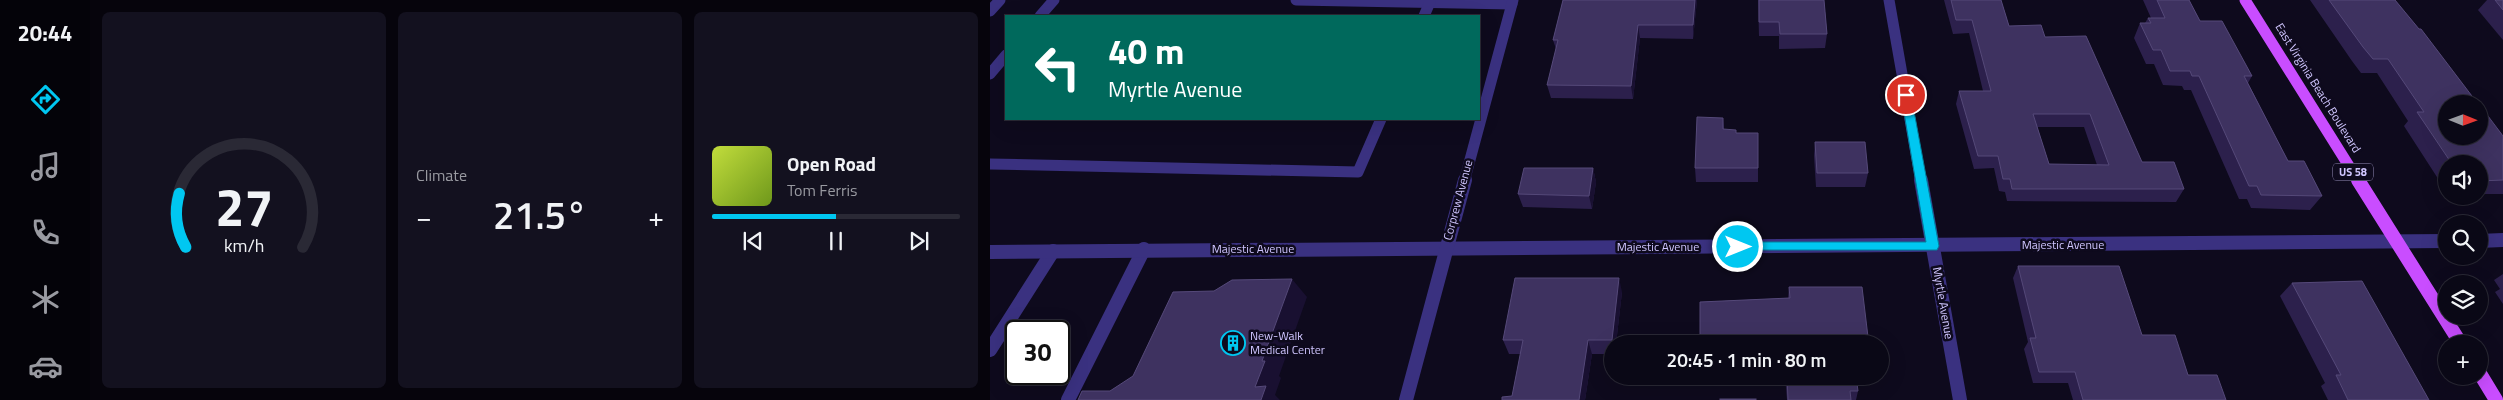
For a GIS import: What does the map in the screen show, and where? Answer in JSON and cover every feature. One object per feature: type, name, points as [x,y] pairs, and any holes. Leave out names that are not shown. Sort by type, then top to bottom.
[{"type":"main road","name":"East Virginia Beach Boulevard","points":[[2245,0],[2455,335]]},
{"type":"main road","points":[[2487,385],[2496,400]]},
{"type":"street","points":[[990,11],[1000,0]]},
{"type":"street","points":[[1041,15],[1054,0]]},
{"type":"street","points":[[1296,0],[1512,2]]},
{"type":"street","name":"Myrtle Avenue","points":[[1889,0],[1960,400]]},
{"type":"street","points":[[1424,15],[1430,2]]},
{"type":"street","name":"Corprew Avenue","points":[[1406,400],[1512,2]]},
{"type":"street","points":[[990,74],[1005,57]]},
{"type":"street","points":[[990,164],[1358,172],[1381,120]]},
{"type":"street","points":[[2488,241],[2503,240]]},
{"type":"street","name":"Majestic Avenue","points":[[990,252],[1144,249],[1933,246],[2438,241]]},
{"type":"street","points":[[1068,400],[1144,249]]},
{"type":"street","points":[[990,350],[1053,251]]},
{"type":"building","points":[[1563,0],[1695,0],[1693,25],[1638,25],[1631,86],[1547,85],[1558,40],[1553,40]]},
{"type":"building","points":[[1759,0],[1824,0],[1827,34],[1780,34],[1779,22],[1759,22]]},
{"type":"building","points":[[1951,0],[2001,0],[2009,26],[2041,25],[2045,37],[2086,36],[2142,162],[2174,162],[2184,189],[2012,189],[2010,179],[2003,179],[1998,156],[1978,156],[1959,91],[1991,91],[1972,20],[1956,20]],"holes":[[[2033,114],[2090,114],[2109,165],[2049,164]]]},
{"type":"building","points":[[2157,0],[2189,0],[2200,21],[2222,21],[2252,76],[2244,76],[2288,161],[2304,161],[2322,196],[2261,195],[2257,186],[2249,186],[2199,76],[2192,76],[2190,71],[2170,71],[2161,50],[2153,50],[2140,23],[2151,23],[2148,18],[2165,18]]},
{"type":"building","points":[[2329,0],[2395,0],[2421,29],[2471,95],[2438,95],[2438,143],[2417,112],[2424,112],[2388,59],[2373,59]]},
{"type":"building","points":[[2495,0],[2503,0],[2503,10]]},
{"type":"building","points":[[2488,116],[2503,136],[2503,180],[2488,181],[2488,155],[2446,155],[2439,145],[2488,145]]},
{"type":"building","points":[[1697,117],[1723,118],[1723,129],[1736,130],[1736,133],[1758,133],[1758,168],[1695,168]]},
{"type":"building","points":[[1815,142],[1865,142],[1868,173],[1817,173]]},
{"type":"building","points":[[1524,168],[1593,168],[1589,196],[1518,194]]},
{"type":"building","points":[[2018,266],[2119,266],[2142,335],[2175,335],[2188,375],[2217,375],[2226,400],[2083,400],[2075,372],[2039,372],[2030,338],[2036,338]]},
{"type":"building","points":[[1515,278],[1619,278],[1613,335],[1604,335],[1604,340],[1588,340],[1579,400],[1502,400],[1502,397],[1512,396],[1523,340],[1503,340]]},
{"type":"building","name":"New-Walk Medical Center","points":[[1292,279],[1262,361],[1265,361],[1255,387],[1266,386],[1261,400],[1078,400],[1082,391],[1110,391],[1133,376],[1173,292],[1214,291],[1232,280]]},
{"type":"building","points":[[2362,281],[2429,400],[2348,400],[2336,375],[2341,375],[2292,283]]},
{"type":"building","points":[[1789,287],[1862,287],[1868,335],[1700,335],[1700,302],[1790,298]]},
{"type":"building","points":[[1787,385],[1857,385],[1858,391],[1850,391],[1851,400],[1788,400]]},
{"type":"building","points":[[1756,399],[1756,400],[1720,400]]},
{"type":"place","name":"New-Walk Medical Center","points":[[1233,343]]},
{"type":"route","points":[[1738,247],[1933,246],[1906,95]]}]
